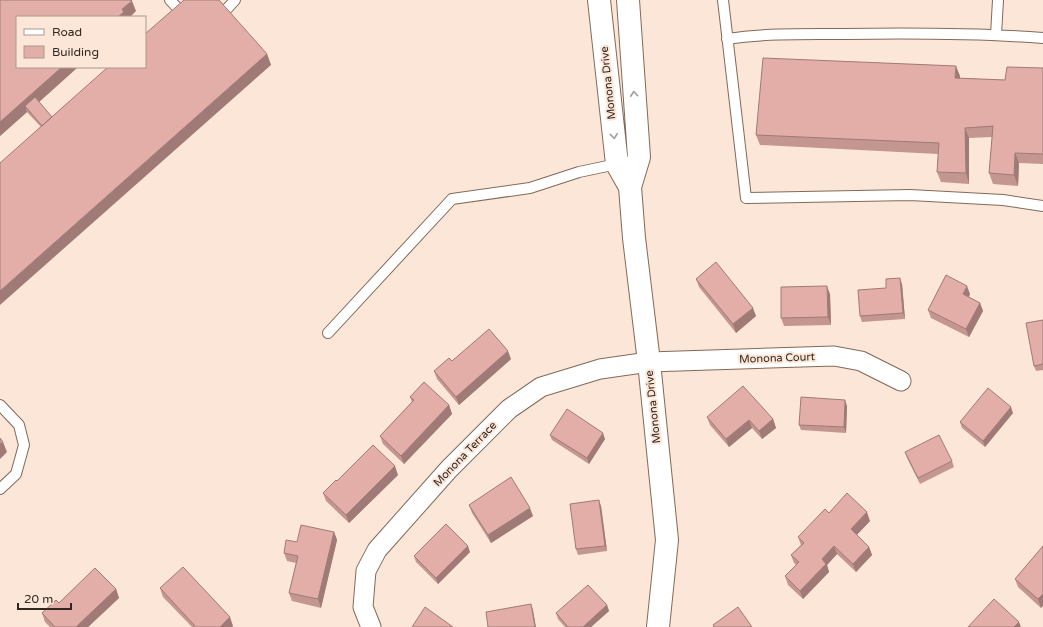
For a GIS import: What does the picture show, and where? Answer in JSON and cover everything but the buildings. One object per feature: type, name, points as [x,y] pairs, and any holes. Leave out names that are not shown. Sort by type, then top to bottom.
[{"type":"street","name":"Monona Drive","points":[[599,0],[617,164],[630,187]]},
{"type":"street","name":"Monona Drive","points":[[628,0],[639,157],[630,187],[634,238],[649,362],[667,540],[658,627]]},
{"type":"street","name":"Monona Court","points":[[649,362],[834,356],[861,361],[901,381]]},
{"type":"street","name":"Monona Terrace","points":[[370,627],[363,607],[366,571],[377,550],[449,469],[509,410],[541,387],[600,369],[649,362]]},
{"type":"lane","points":[[170,0],[184,14]]},
{"type":"lane","points":[[224,12],[235,0]]},
{"type":"lane","points":[[723,0],[746,198],[910,195],[1003,200],[1043,206]]},
{"type":"lane","points":[[996,35],[998,0]]},
{"type":"lane","points":[[727,38],[752,35],[872,34],[996,35],[1043,38]]},
{"type":"lane","points":[[328,334],[452,199],[530,188],[579,172],[617,164]]},
{"type":"lane","points":[[0,405],[19,425],[24,446],[16,474],[0,489]]}]
